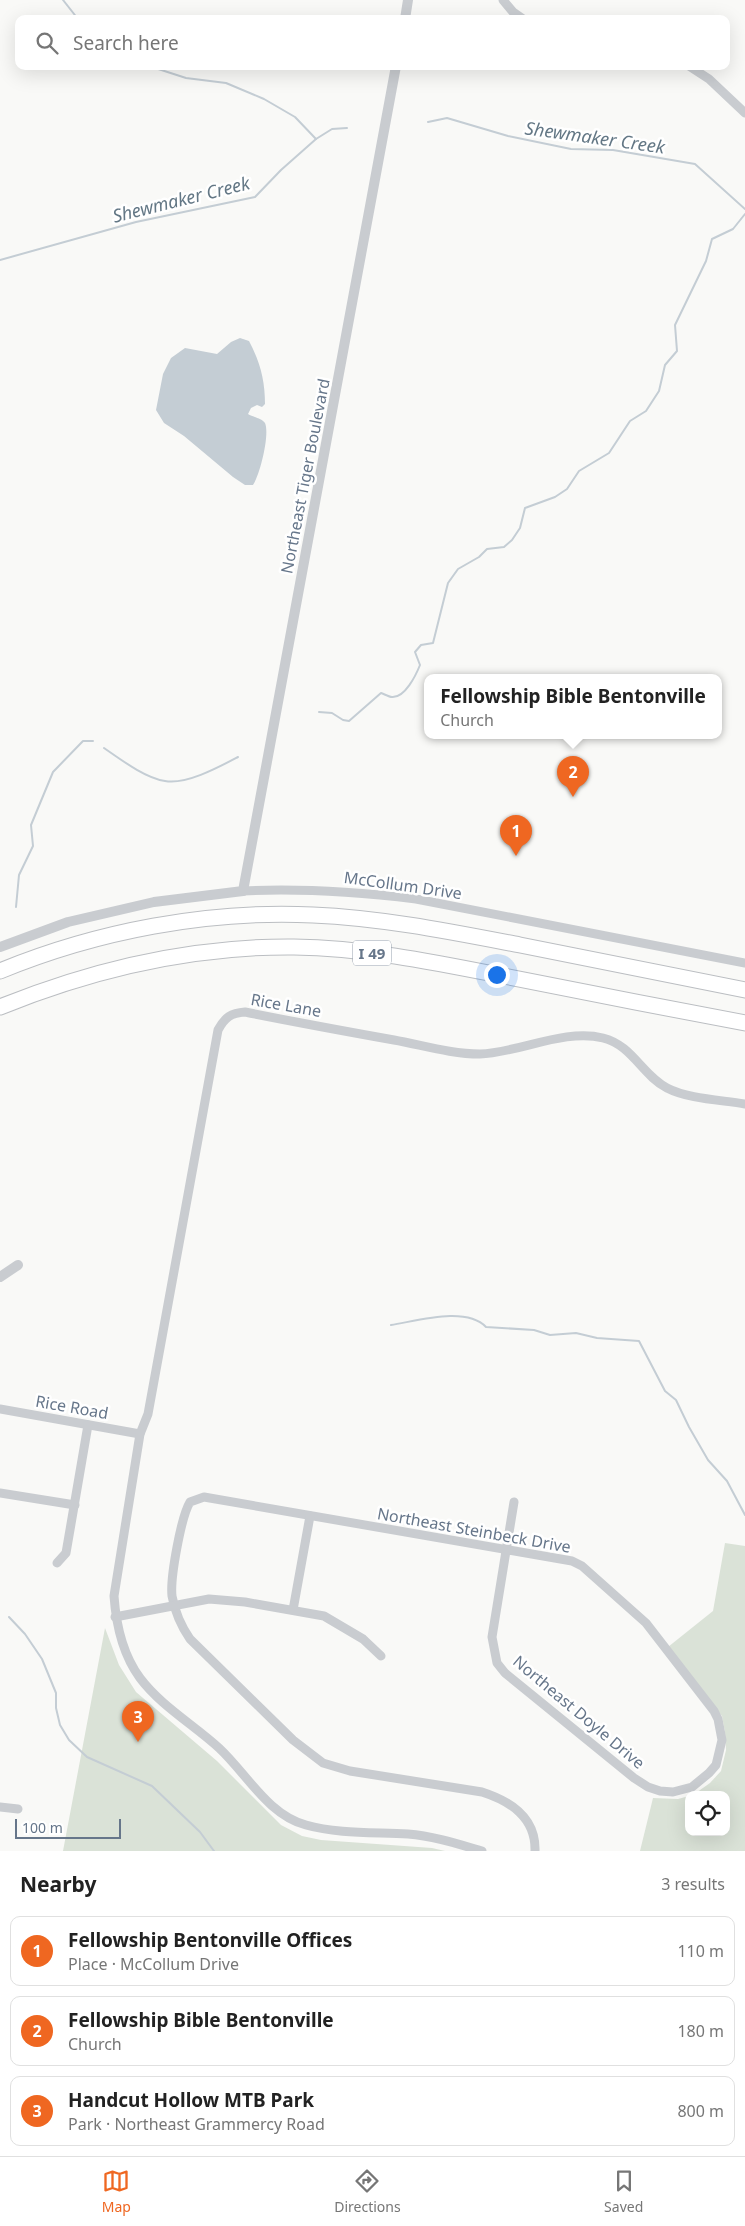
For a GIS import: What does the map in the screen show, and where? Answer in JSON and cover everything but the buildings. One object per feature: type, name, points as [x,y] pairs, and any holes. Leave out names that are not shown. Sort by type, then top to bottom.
[{"type":"highway","name":"I 49","points":[[0,971],[74,946],[133,931],[192,920],[313,914],[431,928],[745,990]]},
{"type":"highway","name":"I 49","points":[[0,1007],[45,988],[106,970],[158,959],[230,950],[293,947],[357,950],[420,960],[745,1023]]},
{"type":"street","points":[[406,15],[408,0]]},
{"type":"street","points":[[504,0],[509,15]]},
{"type":"street","name":"Northeast Tiger Boulevard","points":[[243,891],[395,70]]},
{"type":"street","points":[[695,70],[709,79],[745,113]]},
{"type":"street","name":"McCollum Drive","points":[[0,947],[68,922],[154,902],[243,891],[295,890],[363,892],[407,898],[745,963]]},
{"type":"street","name":"Rice Lane","points":[[140,1434],[148,1414],[218,1030],[224,1019],[234,1013],[245,1012],[465,1053],[500,1052],[584,1036],[602,1038],[616,1043],[627,1050],[657,1081],[667,1088],[679,1093],[745,1104]]},
{"type":"street","points":[[0,1277],[18,1265]]},
{"type":"street","name":"Rice Road","points":[[0,1409],[140,1434]]},
{"type":"street","points":[[56,1563],[66,1553],[88,1425]]},
{"type":"street","points":[[140,1434],[114,1596],[115,1617],[130,1660],[140,1678],[158,1697],[220,1749],[286,1818],[306,1826],[334,1830],[410,1834],[444,1840],[482,1851]]},
{"type":"street","points":[[0,1493],[74,1505]]},
{"type":"street","name":"Northeast Steinbeck Drive","points":[[175,1606],[172,1584],[184,1512],[190,1502],[204,1497],[572,1560],[582,1566],[646,1623],[718,1719],[722,1740],[721,1749],[716,1764],[709,1773]]},
{"type":"street","name":"Northeast Doyle Drive","points":[[514,1502],[492,1637],[498,1663],[505,1673],[634,1778],[648,1787],[660,1791],[673,1792],[692,1787],[709,1773]]},
{"type":"street","points":[[293,1610],[310,1516]]},
{"type":"street","points":[[115,1617],[209,1599],[245,1602],[324,1616],[344,1626],[381,1656]]},
{"type":"street","points":[[175,1606],[181,1625],[190,1639],[293,1740],[315,1758],[340,1768],[482,1792],[501,1798],[518,1809],[531,1828],[535,1851]]},
{"type":"street","points":[[0,1807],[18,1809]]},
{"type":"shaded area","points":[[240,338],[249,341],[253,349],[259,364],[264,387],[265,404],[262,407],[257,405],[251,408],[248,414],[264,421],[266,428],[264,454],[259,473],[253,485],[245,485],[233,477],[184,436],[164,423],[156,410],[163,374],[171,358],[185,348],[217,354],[231,342]]},
{"type":"shaded area","points":[[725,1543],[745,1546],[745,1851],[640,1851],[653,1798],[678,1799],[685,1797],[685,1836],[730,1836],[730,1791],[699,1791],[710,1783],[721,1771],[726,1750],[722,1716],[668,1647],[713,1611]]},
{"type":"shaded area","points":[[105,1628],[119,1665],[136,1692],[217,1761],[281,1825],[302,1836],[321,1840],[432,1848],[445,1851],[63,1851]]},
{"type":"waterway","points":[[63,0],[75,15]]},
{"type":"waterway","points":[[161,70],[186,78],[226,83],[264,99],[295,117],[316,139]]},
{"type":"waterway","name":"Shewmaker Creek","points":[[428,122],[447,118],[508,136],[571,149],[613,150],[695,164],[745,209]]},
{"type":"waterway","name":"Shewmaker Creek","points":[[0,260],[136,222],[255,197],[281,170],[316,139],[332,129],[347,128]]},
{"type":"waterway","points":[[319,712],[332,713],[343,720],[349,721],[381,693],[392,697],[406,690],[420,665],[415,652],[421,645],[433,643],[448,583],[458,569],[479,557],[487,549],[504,547],[512,540],[520,528],[525,508],[555,497],[567,489],[579,471],[609,453],[630,421],[646,411],[659,391],[665,365],[677,351],[675,325],[706,261],[712,239],[733,229],[745,214]]},
{"type":"waterway","points":[[16,907],[19,875],[33,846],[31,825],[53,772],[83,741],[93,741]]},
{"type":"waterway","points":[[104,748],[149,776],[173,782],[192,778],[238,757]]},
{"type":"waterway","points":[[391,1325],[427,1318],[454,1316],[466,1317],[486,1327],[534,1330],[550,1335],[576,1333],[597,1338],[639,1341],[665,1391],[676,1400],[708,1460],[727,1481],[745,1515]]},
{"type":"waterway","points":[[9,1617],[25,1634],[42,1659],[56,1693],[56,1708],[60,1725],[69,1740],[87,1757],[152,1786],[200,1832],[214,1851]]},
{"type":"place","name":"Fellowship Bible Bentonville","points":[[573,797]]},
{"type":"place","name":"Fellowship Bentonville Offices","points":[[516,856]]},
{"type":"place","name":"Handcut Hollow MTB Park","points":[[138,1742]]}]
